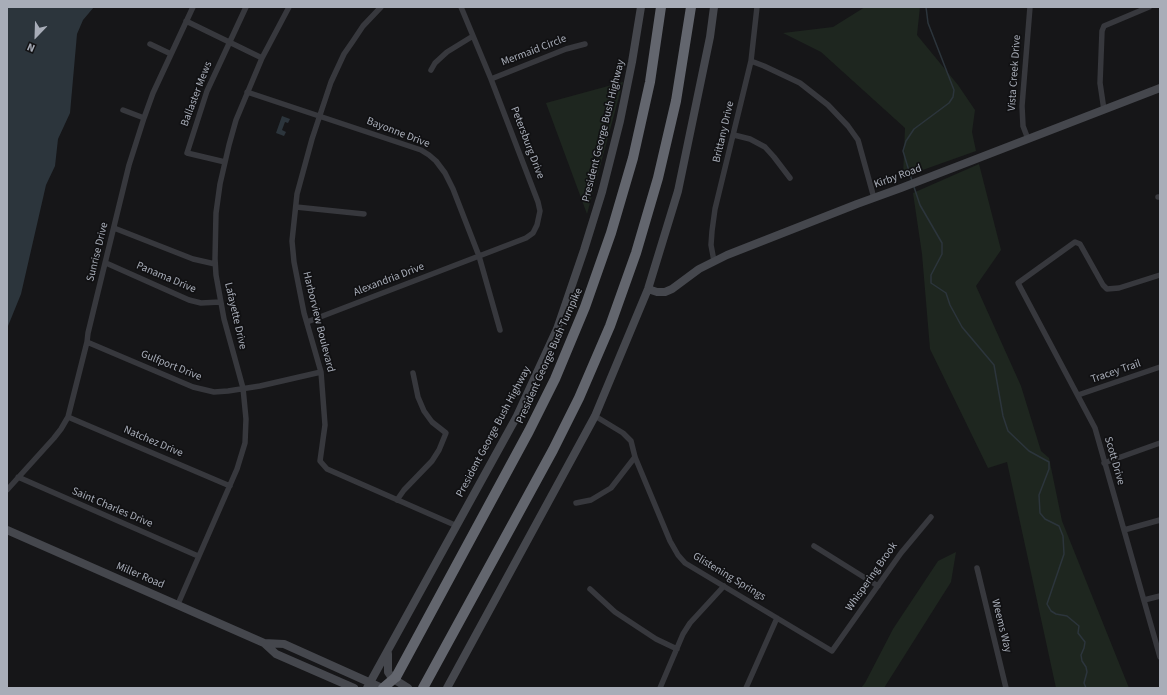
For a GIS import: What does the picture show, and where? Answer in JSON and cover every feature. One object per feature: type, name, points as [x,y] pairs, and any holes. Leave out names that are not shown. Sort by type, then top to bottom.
[{"type":"highway","name":"President George Bush Turnpike","points":[[390,688],[529,432],[555,379],[583,313],[612,233],[631,164],[648,88],[661,7]]},
{"type":"highway","points":[[425,685],[562,433],[587,380],[612,320],[642,234],[663,159],[678,88],[691,7]]},
{"type":"highway","points":[[382,688],[398,673]]},
{"type":"main road","name":"President George Bush Highway","points":[[369,685],[517,416],[557,329],[602,192],[620,121],[641,7]]},
{"type":"main road","points":[[446,687],[558,486],[595,416],[648,289],[680,184],[710,37],[714,7]]},
{"type":"main road","name":"Kirby Road","points":[[648,289],[657,292],[664,292],[672,289],[699,269],[714,261],[1160,88]]},
{"type":"main road","name":"Miller Road","points":[[7,530],[264,642],[284,644],[369,685],[382,688]]},
{"type":"main road","name":"Miller Road","points":[[264,642],[276,654],[354,688]]},
{"type":"main road","points":[[388,651],[388,672],[392,678],[408,688]]},
{"type":"street","name":"Sunrise Drive","points":[[7,490],[54,438],[68,417],[129,165],[153,93],[193,7]]},
{"type":"street","name":"Ballaster Mews","points":[[225,162],[187,153],[207,91],[246,7]]},
{"type":"street","name":"Lafayette Drive","points":[[178,604],[230,486],[245,443],[246,419],[243,388],[220,302],[215,264],[216,213],[225,162],[236,120],[262,58],[288,7]]},
{"type":"street","name":"Harborview Boulevard","points":[[381,7],[363,26],[344,54],[331,82],[304,166],[297,194],[292,241],[297,285],[321,372],[325,425],[320,461],[327,469],[457,526]]},
{"type":"street","name":"Petersburg Drive","points":[[461,7],[491,79],[538,202],[540,211],[538,225],[533,233],[479,256]]},
{"type":"street","name":"Brittany Drive","points":[[714,261],[711,245],[712,231],[717,203],[751,61],[757,7]]},
{"type":"street","name":"Vista Creek Drive","points":[[1028,139],[1023,126],[1022,106],[1030,7]]},
{"type":"street","points":[[1104,110],[1100,83],[1102,31],[1104,26],[1149,7]]},
{"type":"street","points":[[186,21],[262,58]]},
{"type":"street","points":[[431,70],[435,63],[447,52],[473,36]]},
{"type":"street","points":[[150,44],[171,54]]},
{"type":"street","name":"Mermaid Circle","points":[[491,79],[566,49],[585,44]]},
{"type":"street","points":[[751,61],[770,68],[800,83],[828,105],[848,126],[858,140],[874,198]]},
{"type":"street","name":"Bayonne Drive","points":[[247,92],[388,138],[421,150],[430,155],[446,173],[479,256],[500,330]]},
{"type":"street","points":[[123,110],[144,118]]},
{"type":"street","points":[[734,135],[750,139],[765,147],[790,178]]},
{"type":"street","points":[[296,207],[364,214]]},
{"type":"street","points":[[114,228],[192,259],[215,264]]},
{"type":"street","name":"Scott Drive","points":[[1160,275],[1119,288],[1107,289],[1103,285],[1080,244],[1075,242],[1018,283],[1094,428],[1160,657]]},
{"type":"street","name":"Alexandria Drive","points":[[307,322],[479,256]]},
{"type":"street","name":"Panama Drive","points":[[106,263],[189,300],[201,303],[220,302]]},
{"type":"street","name":"Gulfport Drive","points":[[87,342],[158,373],[203,390],[214,392],[281,382],[321,372]]},
{"type":"street","name":"Tracey Trail","points":[[1078,395],[1160,366]]},
{"type":"street","points":[[397,500],[404,490],[432,461],[439,450],[446,433],[432,422],[424,411],[418,397],[413,373]]},
{"type":"street","name":"Glistening Springs","points":[[595,416],[623,432],[631,441],[635,457],[670,541],[678,556],[685,563],[832,651]]},
{"type":"street","name":"Natchez Drive","points":[[68,417],[230,486]]},
{"type":"street","points":[[1104,463],[1160,443]]},
{"type":"street","points":[[576,503],[591,500],[611,488],[635,457]]},
{"type":"street","name":"Saint Charles Drive","points":[[18,477],[198,556]]},
{"type":"street","name":"Whispering Brook","points":[[832,651],[901,553],[931,516]]},
{"type":"street","points":[[1124,530],[1160,520]]},
{"type":"street","points":[[814,546],[878,586]]},
{"type":"street","name":"Weems Way","points":[[977,568],[1006,688]]},
{"type":"street","points":[[660,688],[690,622],[724,586]]},
{"type":"street","points":[[590,589],[615,612],[656,639],[677,649]]},
{"type":"street","points":[[1144,600],[1160,596]]},
{"type":"street","points":[[746,688],[777,618]]},
{"type":"shaded area","points":[[7,7],[94,7],[83,20],[77,34],[70,113],[58,139],[55,166],[46,185],[21,294],[8,326],[7,333]]},
{"type":"shaded area","points":[[865,7],[920,7],[917,35],[958,85],[975,110],[972,132],[976,151],[903,177],[905,128],[821,52],[783,33],[833,27]]},
{"type":"shaded area","points":[[623,82],[587,214],[546,103]]},
{"type":"shaded area","points":[[282,116],[290,119],[288,123],[285,122],[282,130],[286,132],[284,136],[276,133]]},
{"type":"shaded area","points":[[979,164],[1001,250],[976,286],[1021,386],[1041,451],[1049,458],[1062,521],[1129,688],[1056,688],[1007,462],[988,468],[930,349],[922,254],[913,193]]},
{"type":"shaded area","points":[[956,552],[951,582],[884,688],[861,688],[893,629],[938,561]]},
{"type":"waterway","points":[[912,181],[903,151],[906,141],[914,129],[949,103],[953,97],[954,90],[928,23],[926,7]]},
{"type":"waterway","points":[[914,187],[920,205],[942,243],[942,254],[931,275],[931,283],[946,293],[950,305],[962,327],[994,365],[1003,416],[1008,431],[1029,451],[1049,462],[1049,469],[1039,495],[1040,513],[1045,519],[1059,526],[1063,536],[1064,554],[1047,604],[1051,611],[1056,614],[1067,616],[1079,626],[1078,633],[1085,642],[1081,655],[1087,672],[1084,683],[1086,688]]}]
